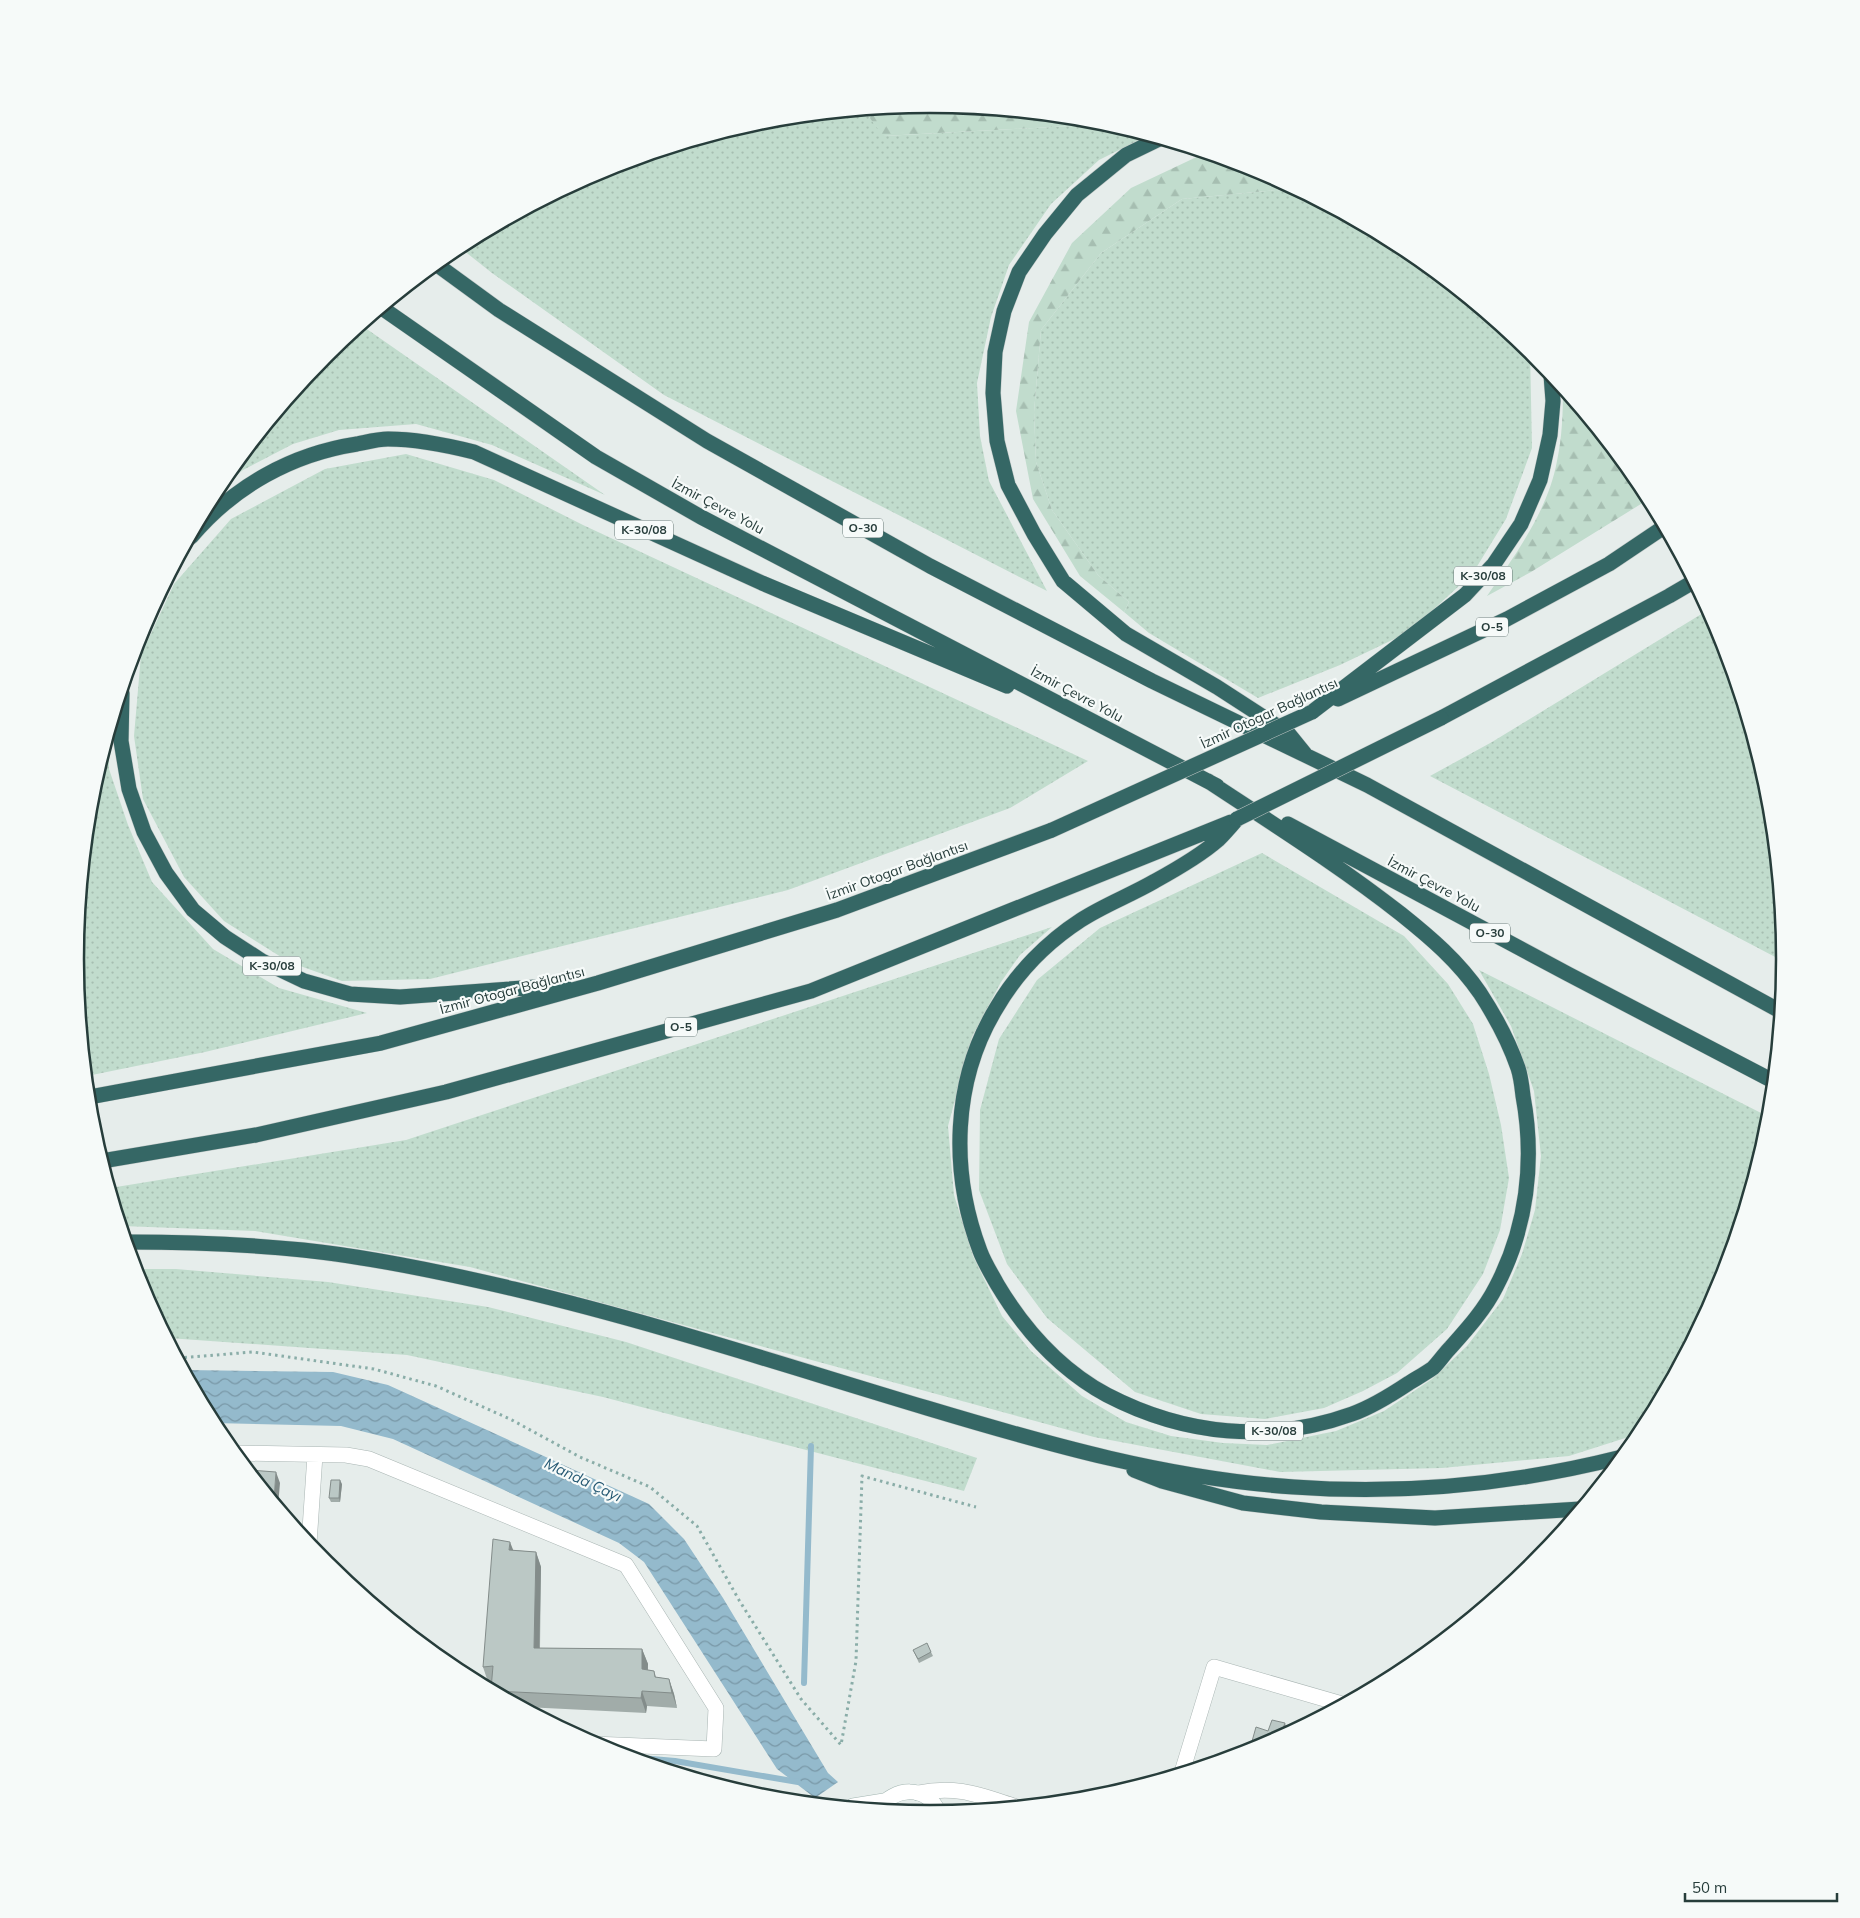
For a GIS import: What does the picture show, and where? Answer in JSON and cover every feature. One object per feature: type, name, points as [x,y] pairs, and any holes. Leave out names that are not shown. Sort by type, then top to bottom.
[{"type":"highway","points":[[1151,143],[1126,155],[1077,195],[1045,234],[1019,272],[1004,311],[995,352],[993,393],[997,441],[1008,485],[1034,534],[1063,580],[1126,634],[1217,687],[1288,733],[1310,759]]},
{"type":"highway","name":"O-30","points":[[442,268],[500,310],[707,441],[930,566],[1152,681],[1367,785],[1774,1008]]},
{"type":"highway","name":"İzmir Çevre Yolu","points":[[387,311],[596,457],[701,517],[1105,726],[1568,974],[1768,1078]]},
{"type":"highway","name":"K-30/08","points":[[1312,712],[1465,595],[1494,564],[1521,524],[1540,480],[1550,435],[1553,402],[1552,386]]},
{"type":"highway","name":"K-30/08","points":[[204,524],[241,489],[294,460],[338,447],[386,439],[435,443],[474,452],[762,583],[1105,726]]},
{"type":"highway","name":"İzmir Otogar Bağlantısı","points":[[95,1096],[381,1043],[598,983],[837,910],[1052,830],[1312,712],[1507,620],[1608,564],[1659,529]]},
{"type":"highway","name":"O-5","points":[[109,1160],[256,1134],[446,1092],[811,991],[1237,820],[1441,718],[1689,584]]},
{"type":"highway","name":"K-30/08","points":[[122,711],[121,741],[130,789],[149,841],[166,873],[194,910],[225,937],[262,961],[304,981],[350,994],[400,997],[598,983]]},
{"type":"highway","name":"K-30/08","points":[[1208,781],[1365,886],[1431,938],[1452,958],[1479,992],[1500,1026],[1519,1070],[1530,1151],[1527,1195],[1513,1248],[1495,1289],[1471,1325],[1433,1367],[1390,1396],[1355,1413],[1314,1425],[1274,1431],[1226,1432],[1181,1425],[1136,1410],[1090,1386],[1051,1356],[1028,1332],[983,1260],[973,1233],[960,1173],[959,1132],[964,1094],[975,1053],[993,1012],[1012,983],[1044,950],[1080,921],[1156,881],[1214,843],[1237,820]]},
{"type":"highway","points":[[133,1242],[230,1244],[307,1250],[419,1268],[517,1290],[622,1317],[992,1428],[1103,1458],[1216,1478],[1294,1488],[1389,1490],[1483,1483],[1566,1471],[1612,1460]]},
{"type":"highway","points":[[1103,1458],[1162,1482],[1243,1503],[1321,1512],[1435,1518],[1573,1508]]},
{"type":"street","points":[[244,1454],[346,1455],[369,1459],[626,1565],[716,1708],[714,1749],[617,1745]]},
{"type":"street","points":[[310,1534],[315,1455]]},
{"type":"street","points":[[1184,1765],[1214,1667],[1334,1702]]},
{"type":"street","points":[[918,1794],[936,1789],[957,1790],[999,1802]]},
{"type":"street","points":[[883,1803],[894,1794],[906,1792],[918,1794],[929,1799],[933,1805]]},
{"type":"path","points":[[184,1358],[253,1352],[374,1369],[436,1386],[510,1419],[580,1457],[650,1488],[697,1526],[738,1600],[801,1698],[841,1745],[856,1661],[862,1476],[976,1507]]},
{"type":"green space","points":[[930,113],[985,115],[1040,120],[1075,126],[883,136],[868,116]]},
{"type":"green space","points":[[868,116],[884,136],[1075,126],[1140,140],[1099,160],[1051,204],[1009,265],[991,317],[977,383],[980,436],[989,481],[1047,591],[664,395],[492,273],[465,252],[507,226],[556,200],[606,177],[658,158],[711,142],[765,129],[820,120]]},
{"type":"green space","points":[[1197,157],[1254,177],[1285,191],[1276,190],[1182,199],[1101,253],[1041,330],[1034,412],[1036,462],[1052,510],[1098,575],[1129,602],[1124,612],[1080,576],[1033,499],[1016,411],[1029,322],[1072,243],[1131,188]]},
{"type":"green space","points":[[1276,190],[1285,191],[1304,200],[1353,226],[1400,255],[1488,323],[1530,363],[1532,448],[1506,519],[1473,573],[1409,632],[1340,665],[1258,698],[1149,633],[1124,612],[1129,602],[1098,575],[1052,510],[1036,462],[1034,412],[1041,330],[1101,253],[1182,199]]},
{"type":"green space","points":[[366,329],[605,495],[492,445],[416,424],[339,430],[293,444],[243,470],[236,476],[294,401]]},
{"type":"green space","points":[[1563,398],[1601,444],[1643,503],[1531,572],[1487,596],[1529,532],[1546,497],[1553,479],[1559,452]]},
{"type":"green space","points":[[406,454],[494,480],[583,525],[1088,761],[1010,808],[788,890],[430,979],[342,981],[289,962],[224,921],[184,877],[143,799],[134,736],[141,655],[174,584],[231,519],[325,469]]},
{"type":"green space","points":[[1702,614],[1731,687],[1747,740],[1760,794],[1769,849],[1776,957],[1430,776],[1492,742]]},
{"type":"green space","points":[[109,757],[109,769],[128,825],[152,882],[213,949],[279,988],[367,1013],[205,1052],[92,1075],[86,1014],[84,959],[86,904],[91,849],[100,794]]},
{"type":"green space","points":[[1262,853],[1404,936],[1448,984],[1473,1024],[1489,1074],[1501,1125],[1509,1178],[1500,1230],[1483,1274],[1447,1329],[1397,1373],[1363,1391],[1324,1408],[1265,1419],[1201,1414],[1135,1392],[1047,1318],[1007,1264],[979,1190],[980,1110],[999,1039],[1037,980],[1100,928]]},
{"type":"green space","points":[[1052,927],[1020,955],[1001,982],[972,1037],[948,1126],[954,1195],[973,1256],[1002,1316],[1031,1351],[1082,1396],[1126,1422],[1171,1436],[1223,1443],[1267,1445],[1336,1431],[1384,1411],[1432,1379],[1467,1346],[1503,1299],[1522,1254],[1535,1210],[1541,1156],[1534,1091],[1511,1026],[1479,970],[1762,1113],[1747,1178],[1731,1231],[1712,1283],[1689,1333],[1663,1382],[1628,1437],[1569,1456],[1442,1468],[1280,1472],[1094,1437],[470,1267],[255,1231],[128,1226],[116,1187],[406,1140]]},
{"type":"green space","points":[[143,1269],[176,1269],[328,1282],[488,1307],[626,1342],[977,1458],[964,1491],[603,1397],[407,1355],[174,1338]]},
{"type":"water","name":"Manda Çayı","points":[[191,1370],[333,1372],[388,1385],[649,1504],[684,1539],[723,1598],[828,1773],[838,1782],[816,1797],[814,1797],[777,1769],[644,1562],[619,1543],[393,1439],[341,1426],[222,1423]]},
{"type":"building","points":[[256,1471],[276,1472],[274,1493]]},
{"type":"building","points":[[331,1480],[340,1480],[339,1498],[329,1498]]},
{"type":"building","points":[[493,1539],[510,1542],[509,1550],[536,1552],[534,1648],[642,1649],[642,1669],[654,1671],[655,1677],[669,1679],[672,1693],[642,1691],[641,1698],[506,1692],[492,1682],[493,1666],[483,1667]]},
{"type":"building","points":[[927,1643],[931,1652],[918,1659],[913,1650]]},
{"type":"building","points":[[1272,1720],[1285,1723],[1283,1728],[1252,1742],[1256,1727],[1268,1731]]},
{"type":"waterway","points":[[804,1683],[811,1446]]},
{"type":"waterway","points":[[656,1759],[798,1782]]}]
